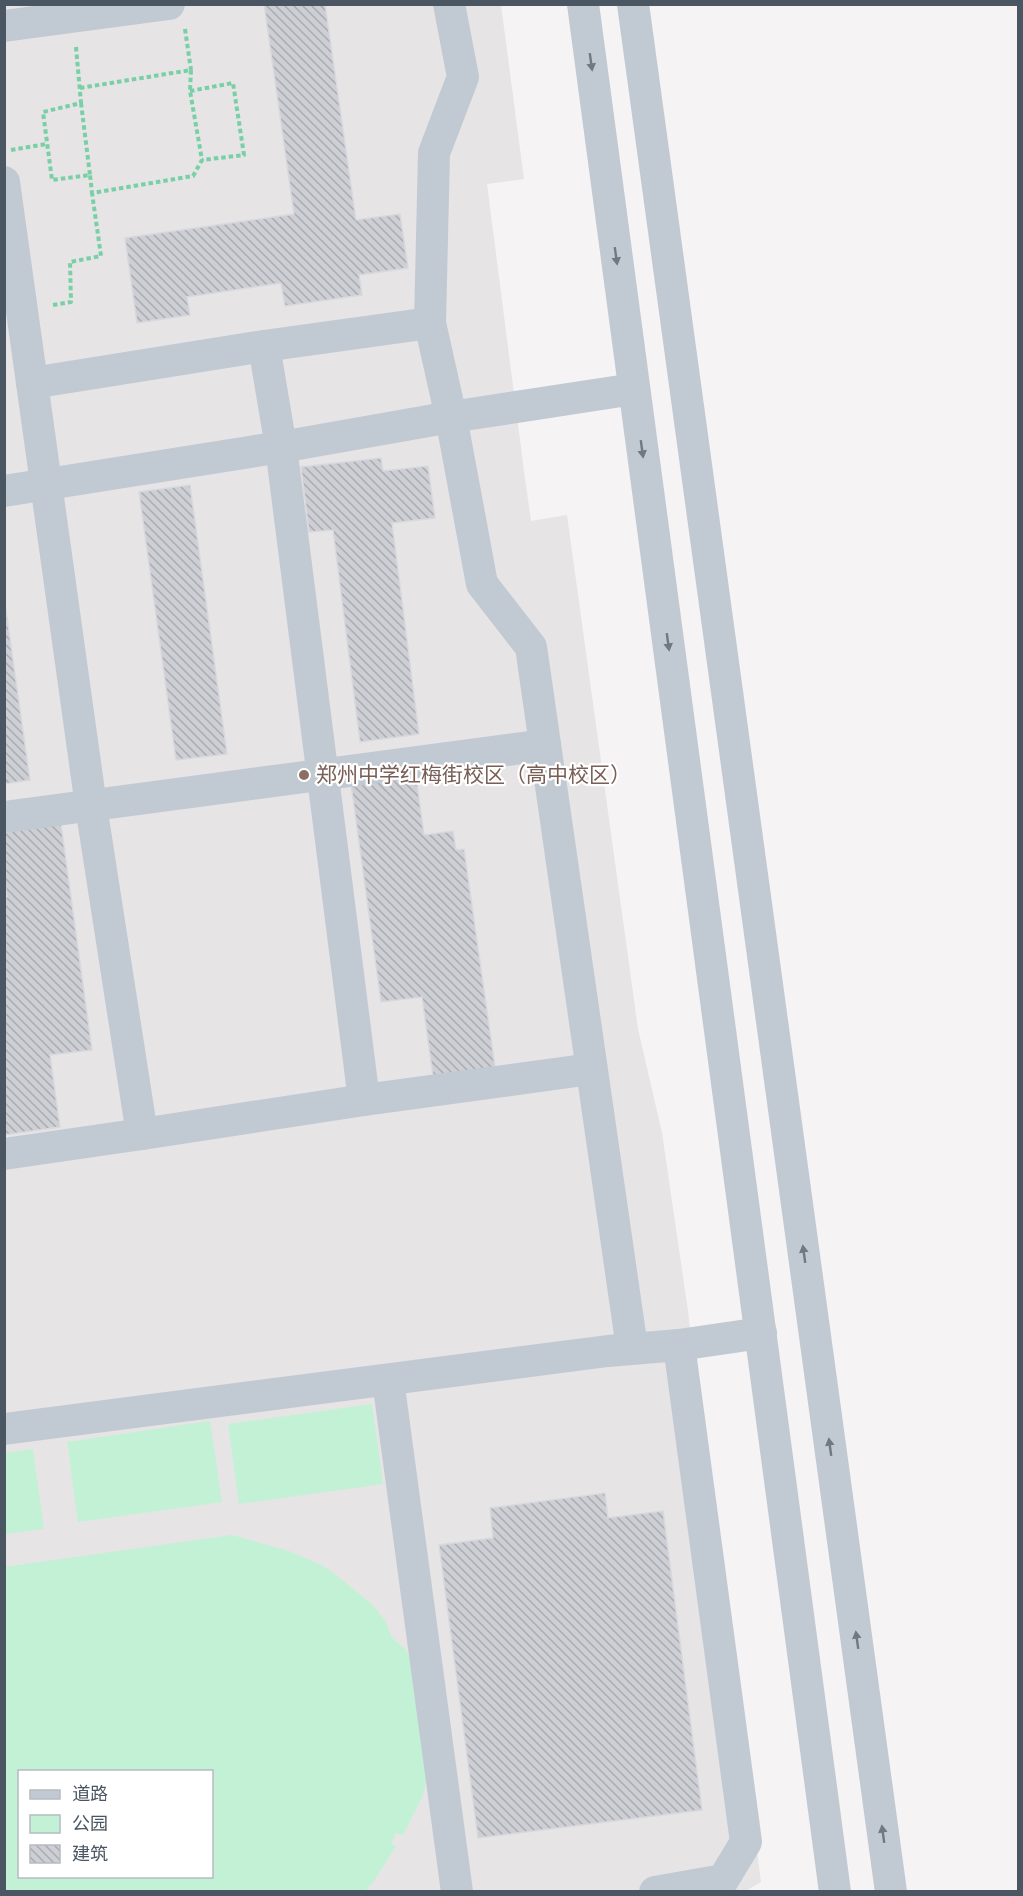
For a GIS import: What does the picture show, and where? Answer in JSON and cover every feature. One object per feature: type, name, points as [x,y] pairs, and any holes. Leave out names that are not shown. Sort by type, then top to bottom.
[{"type":"street","points":[[449,4],[463,76],[434,153],[430,323],[451,417],[482,584],[531,647],[632,1348]]},
{"type":"street","points":[[583,4],[835,1892]]},
{"type":"street","points":[[633,4],[891,1892]]},
{"type":"street","points":[[4,26],[73,17],[177,15]]},
{"type":"street","points":[[4,182],[22,310],[22,374],[47,483],[91,806],[142,1134]]},
{"type":"street","points":[[22,374],[264,346],[430,323]]},
{"type":"street","points":[[264,346],[280,447],[364,1100]]},
{"type":"street","points":[[4,491],[634,389]]},
{"type":"street","points":[[4,817],[545,746]]},
{"type":"street","points":[[4,1154],[364,1100],[591,1069]]},
{"type":"street","points":[[4,1429],[761,1333]]},
{"type":"street","points":[[655,1892],[723,1880],[746,1842],[680,1344]]},
{"type":"street","points":[[388,1380],[457,1892]]},
{"type":"path","points":[[93,194],[193,176],[202,160],[190,91],[191,70],[177,15]]},
{"type":"path","points":[[22,310],[71,302],[70,262],[101,256],[81,103],[73,17]]},
{"type":"path","points":[[80,87],[191,70]]},
{"type":"path","points":[[190,91],[232,83],[244,155],[202,160]]},
{"type":"path","points":[[81,103],[43,112],[46,144],[52,180],[90,175]]},
{"type":"path","points":[[4,151],[46,144]]},
{"type":"shaded area","name":"郑州中学红梅街校区（高中校区）","points":[[5,5],[501,5],[524,179],[487,184],[531,521],[567,515],[638,1029],[662,1133],[687,1304],[761,1882],[744,1892],[5,1892]]},
{"type":"green space","points":[[372,1404],[383,1484],[239,1504],[228,1424]]},
{"type":"green space","points":[[210,1421],[222,1502],[78,1522],[67,1442]]},
{"type":"green space","points":[[33,1449],[44,1529],[5,1534],[5,1453]]},
{"type":"green space","points":[[232,1535],[289,1551],[331,1571],[373,1605],[386,1622],[392,1638],[406,1650],[414,1665],[427,1777],[423,1795],[403,1835],[396,1833],[391,1844],[396,1846],[374,1881],[364,1892],[5,1891],[4,1567]]},
{"type":"building","points":[[264,4],[325,4],[356,220],[400,214],[408,268],[359,275],[362,295],[285,306],[281,283],[187,297],[190,315],[137,323],[125,238],[294,214]]},
{"type":"building","points":[[381,458],[383,471],[428,466],[435,518],[392,523],[419,734],[360,742],[333,530],[309,532],[301,467]]},
{"type":"building","points":[[190,485],[227,754],[176,760],[139,492]]},
{"type":"building","points":[[4,596],[30,780],[4,784]]},
{"type":"building","points":[[416,776],[424,835],[453,831],[456,850],[464,849],[495,1067],[433,1076],[422,997],[381,1002],[351,784]]},
{"type":"building","points":[[61,824],[92,1050],[50,1055],[60,1127],[4,1135],[4,898],[7,897],[4,876],[4,832]]},
{"type":"building","points":[[605,1493],[608,1518],[663,1511],[702,1810],[478,1838],[439,1545],[493,1538],[490,1508]]},
{"type":"place","name":"郑州中学红梅街校区（高中校区）","points":[[304,775]]}]
